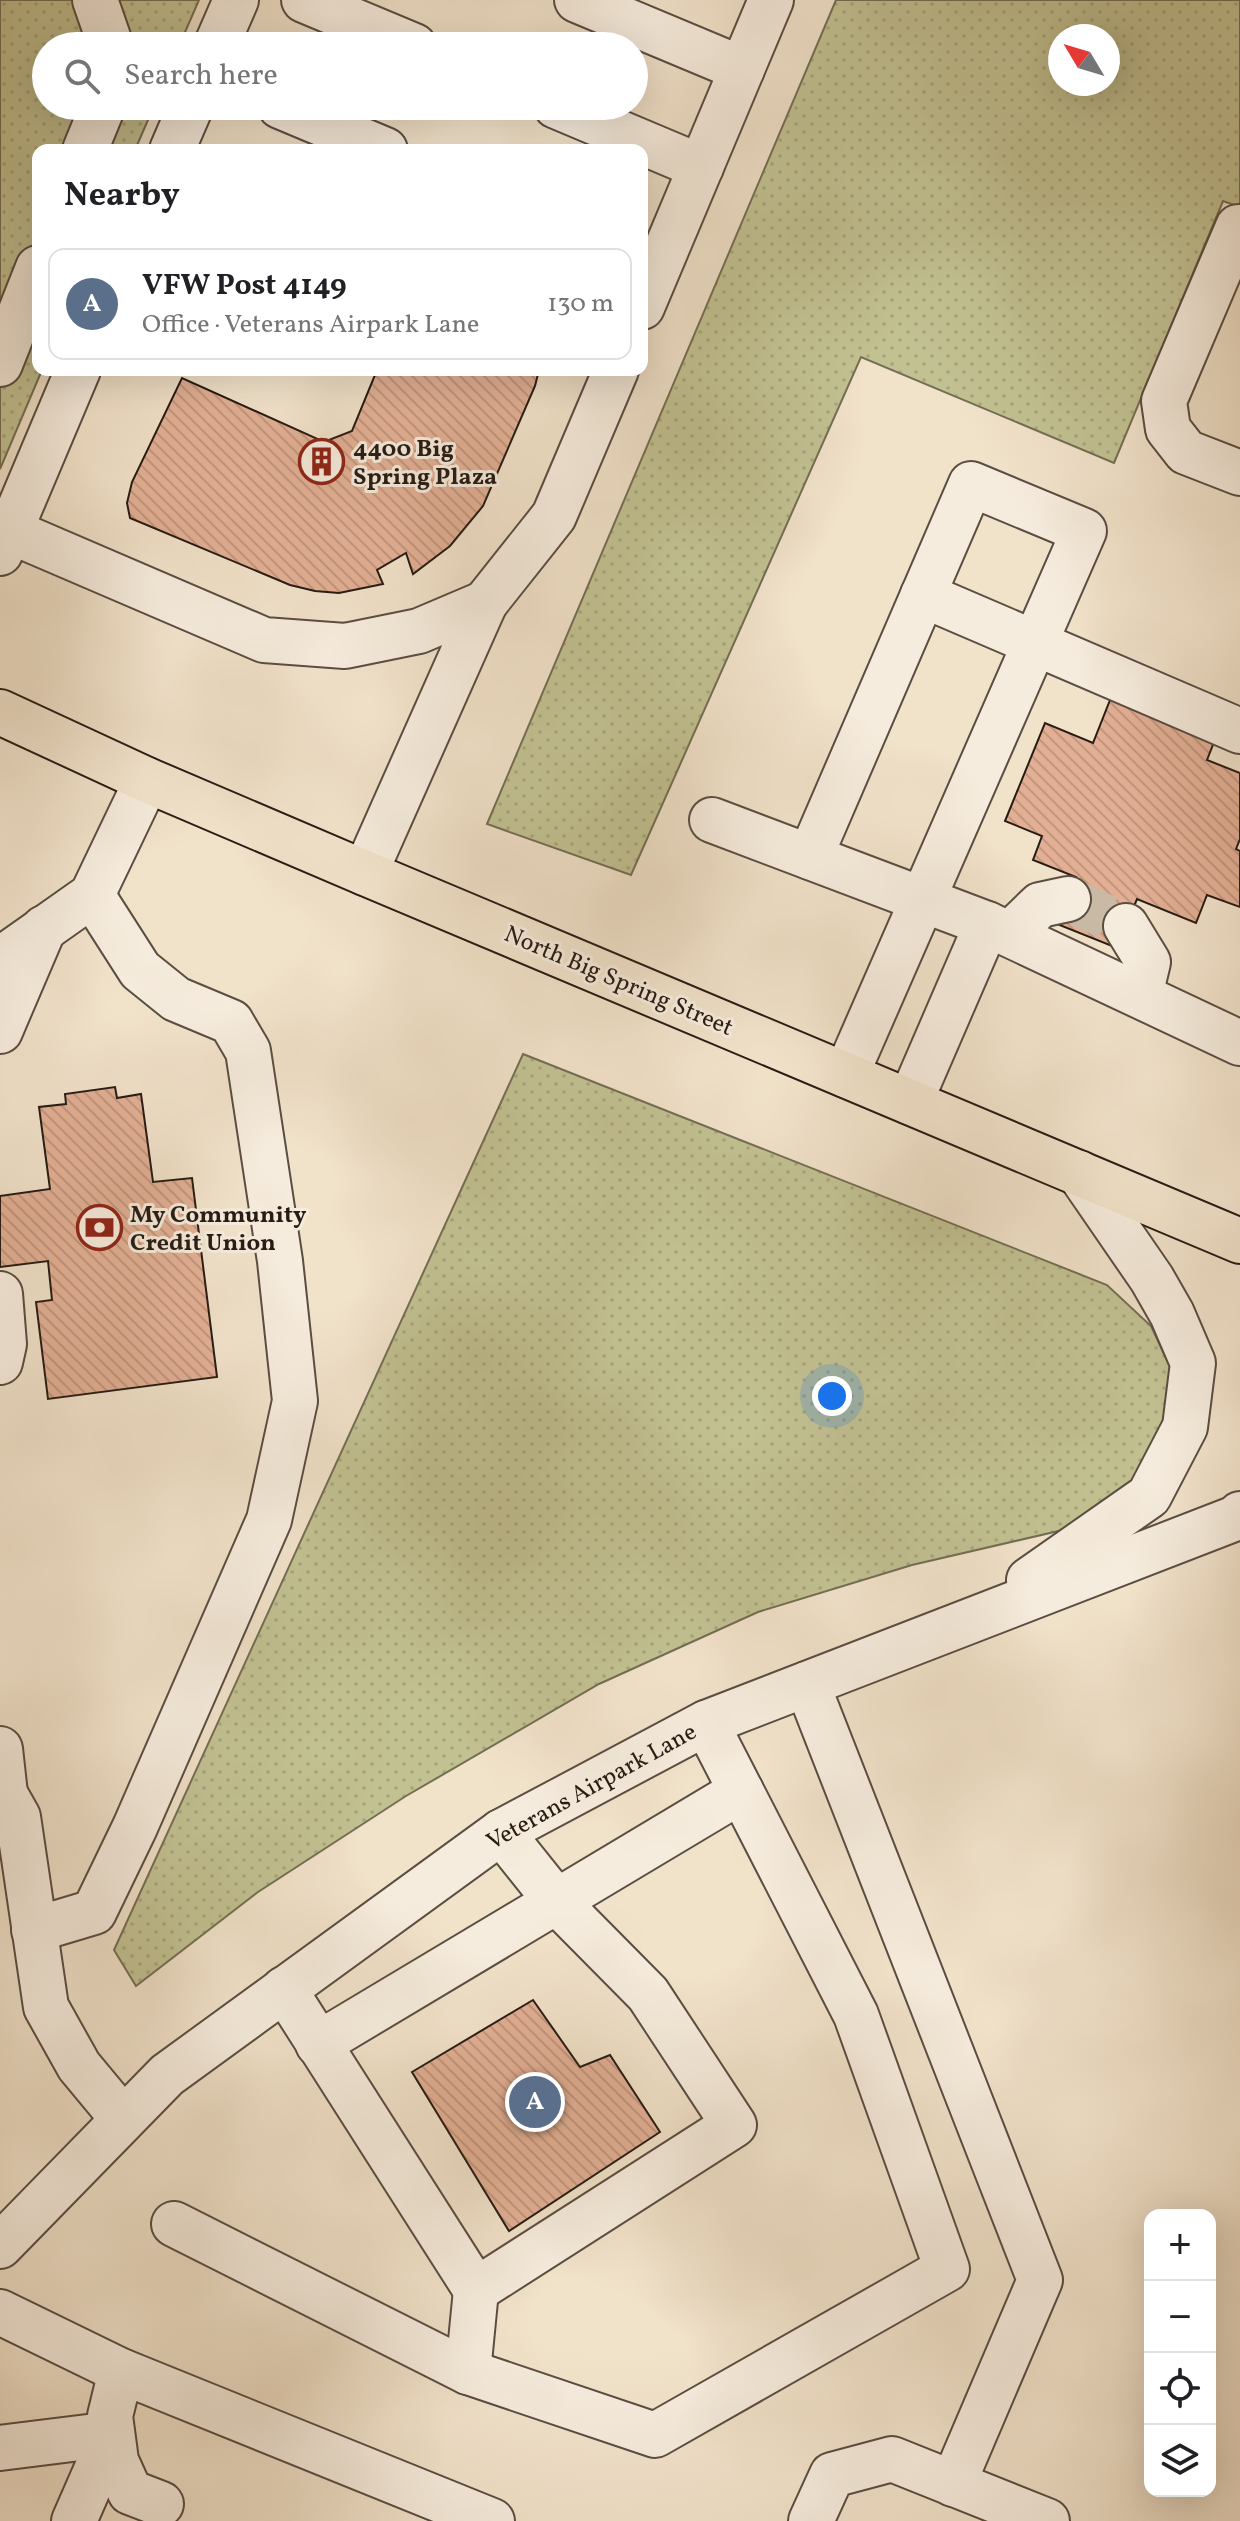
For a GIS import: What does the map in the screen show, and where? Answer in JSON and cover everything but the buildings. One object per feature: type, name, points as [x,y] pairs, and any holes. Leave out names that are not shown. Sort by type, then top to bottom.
[{"type":"highway","name":"North Big Spring Street","points":[[0,712],[147,780],[1240,1241]]},
{"type":"street","points":[[95,0],[106,32]]},
{"type":"street","points":[[222,32],[236,0]]},
{"type":"street","points":[[304,0],[381,32]]},
{"type":"street","points":[[577,0],[742,69]]},
{"type":"street","points":[[651,262],[701,167],[771,0]]},
{"type":"street","points":[[87,144],[97,120]]},
{"type":"street","points":[[175,144],[185,120]]},
{"type":"street","points":[[313,120],[371,144]]},
{"type":"street","points":[[589,120],[646,144]]},
{"type":"street","points":[[648,145],[701,167]]},
{"type":"street","points":[[1238,227],[1164,401],[1168,429],[1186,452],[1240,473]]},
{"type":"street","points":[[0,364],[32,283]]},
{"type":"street","points":[[75,376],[5,542],[264,640],[345,646],[419,631],[485,603]]},
{"type":"street","points":[[365,873],[485,603],[554,516],[613,376]]},
{"type":"street","points":[[810,857],[971,484],[1084,531],[846,1075]]},
{"type":"street","points":[[923,595],[1240,731]]},
{"type":"street","points":[[0,1031],[14,954],[92,895],[147,780]]},
{"type":"street","points":[[712,820],[999,929],[1240,1043]]},
{"type":"street","points":[[34,1930],[94,1912],[135,1827],[269,1520],[295,1401],[280,1261],[248,1051],[231,1022],[176,999],[140,970],[92,895]]},
{"type":"street","points":[[910,1102],[999,929],[1040,905],[1068,899]]},
{"type":"street","points":[[1126,926],[1148,962],[1140,995]]},
{"type":"street","points":[[968,1622],[1149,1496],[1185,1427],[1193,1363],[1172,1314],[1152,1279],[1079,1173]]},
{"type":"street","points":[[0,1294],[4,1344],[0,1362]]},
{"type":"street","name":"Veterans Airpark Lane","points":[[0,2246],[167,2075],[501,1832],[706,1723],[1240,1514]]},
{"type":"street","points":[[807,1684],[1040,2280],[953,2484]]},
{"type":"street","points":[[174,2224],[468,2372],[655,2435],[947,2269],[856,2015],[706,1723]]},
{"type":"street","points":[[0,1749],[2,1793],[18,1817],[46,2007],[79,2066],[123,2119]]},
{"type":"street","points":[[318,2044],[741,1791]]},
{"type":"street","points":[[476,2290],[734,2125],[648,1994],[557,1902],[501,1832]]},
{"type":"street","points":[[284,1989],[476,2290],[468,2372]]},
{"type":"street","points":[[0,2312],[121,2371],[492,2521]]},
{"type":"street","points":[[121,2371],[110,2416],[116,2461],[130,2492],[161,2504]]},
{"type":"street","points":[[0,2448],[112,2434]]},
{"type":"street","points":[[74,2521],[112,2434]]},
{"type":"street","points":[[811,2521],[832,2475],[892,2459],[1047,2521]]},
{"type":"shaded area","points":[[0,0],[199,0],[185,32],[32,32],[32,120],[148,120],[138,144],[32,144],[32,376],[39,376],[0,469]]},
{"type":"shaded area","points":[[836,0],[1240,0],[1240,207],[1223,201],[1114,463],[861,357],[631,875],[487,824]]},
{"type":"shaded area","points":[[523,1054],[1107,1285],[1151,1326],[1172,1371],[1167,1426],[1133,1485],[1080,1526],[912,1565],[758,1612],[599,1684],[406,1796],[258,1892],[136,1986],[114,1950]]},
{"type":"tunnel","points":[[1068,899],[1126,926]]},
{"type":"place","name":"4400 Big Spring Plaza","points":[[322,462]]},
{"type":"place","name":"My Community Credit Union","points":[[99,1228]]},
{"type":"place","name":"VFW Post 4149","points":[[535,2102]]}]
